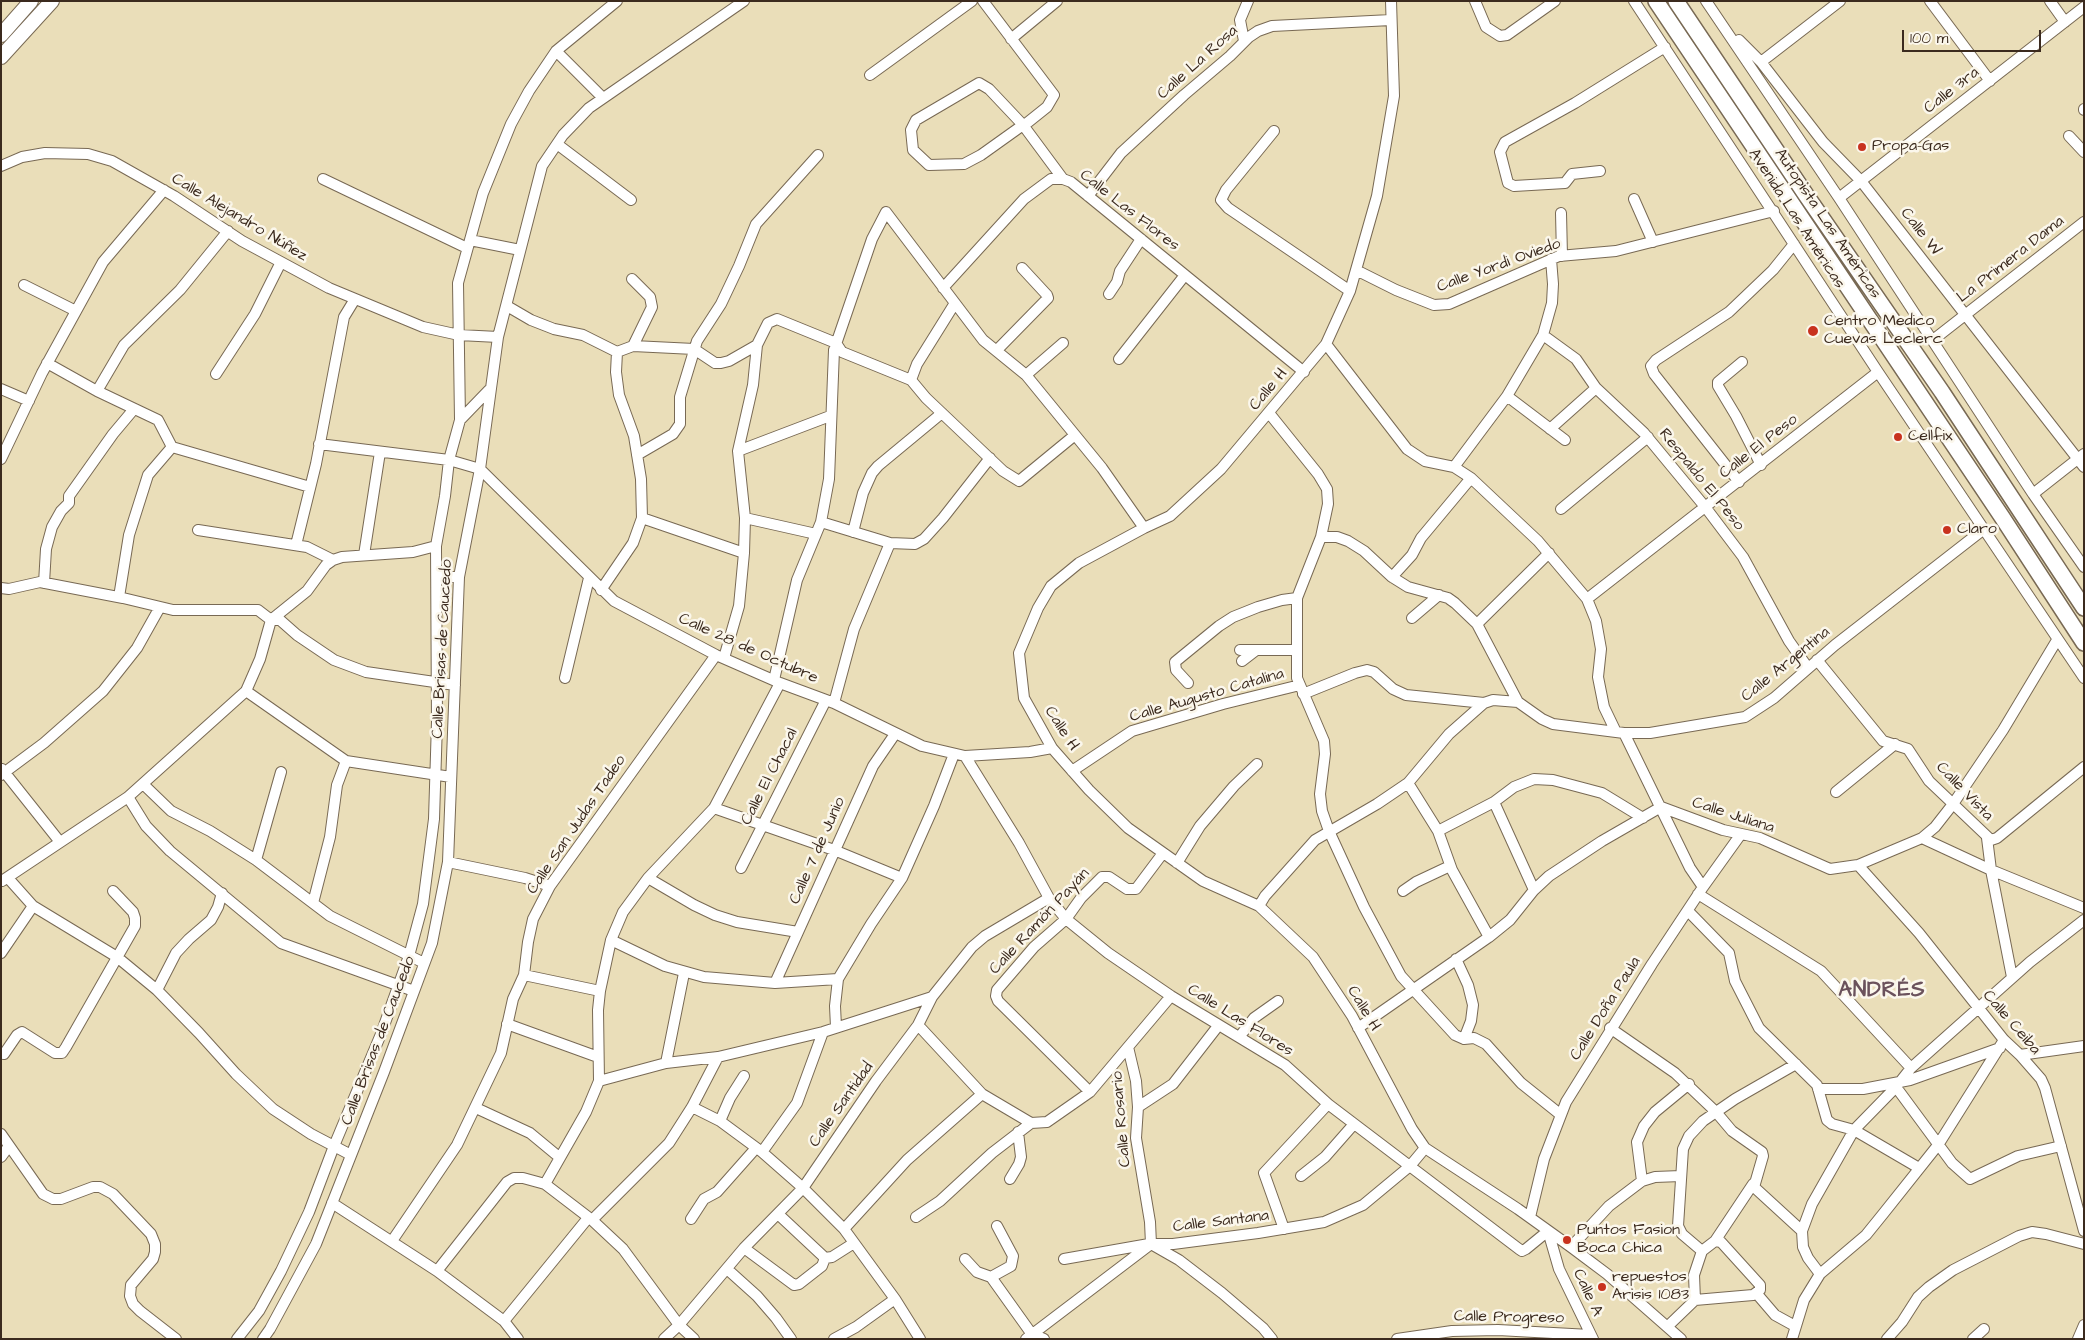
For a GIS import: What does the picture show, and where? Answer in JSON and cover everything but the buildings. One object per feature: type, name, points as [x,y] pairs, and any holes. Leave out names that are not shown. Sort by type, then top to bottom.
[{"type":"highway","name":"Autopista Las Américas","points":[[1656,1],[1980,484],[2084,643]]},
{"type":"highway","name":"Autopista Las Américas","points":[[1676,1],[1800,186],[1942,392],[2084,608]]},
{"type":"main road","points":[[1,35],[31,1]]},
{"type":"main road","points":[[1,57],[52,1]]},
{"type":"street","points":[[237,1339],[258,1311],[281,1271],[310,1212],[334,1146],[399,986],[409,956],[422,904],[430,855],[438,722],[436,682],[438,577],[436,546],[445,496],[448,460],[460,420],[458,283],[468,244],[483,194],[511,124],[529,90],[556,51],[617,1]]},
{"type":"street","name":"Calle Brisas de Caucedo","points":[[262,1339],[270,1329],[316,1244],[432,943],[448,860],[459,577],[480,469],[489,390],[498,337],[542,166],[557,144],[590,108],[602,98],[744,1]]},
{"type":"street","points":[[870,75],[972,1]]},
{"type":"street","points":[[983,1],[1054,95],[1047,107],[1023,125],[981,155],[964,164],[929,165],[914,150],[910,130],[916,120],[979,83],[989,89],[1023,125],[1063,179]]},
{"type":"street","points":[[1011,39],[1057,1]]},
{"type":"street","points":[[1244,41],[1240,20],[1248,1]]},
{"type":"street","name":"Calle H","points":[[1391,1],[1394,96],[1377,196],[1350,291],[1326,344],[1221,469],[1170,516],[1080,563],[1051,586],[1034,617],[1019,653],[1024,698],[1052,748],[1089,790],[1128,828],[1203,881],[1259,906],[1313,958],[1358,1028],[1412,1130],[1425,1148],[1572,1247],[1607,1274],[1681,1339]]},
{"type":"street","points":[[1475,1],[1486,27],[1500,36],[1507,35],[1555,1]]},
{"type":"street","name":"Avenida Las Américas","points":[[1634,1],[1774,211],[1878,372],[2084,678]]},
{"type":"street","points":[[1706,1],[1839,198],[2033,494],[2084,567]]},
{"type":"street","points":[[1761,62],[1840,1]]},
{"type":"street","points":[[1930,1],[1990,81]]},
{"type":"street","points":[[2050,1],[2065,22]]},
{"type":"street","name":"Calle 3ra","points":[[1839,198],[2084,7]]},
{"type":"street","name":"Calle La Rosa","points":[[1088,196],[1121,153],[1184,94],[1258,31],[1272,26],[1392,20]]},
{"type":"street","name":"Calle W","points":[[1722,24],[1761,62],[1823,142],[1861,181],[2082,460]]},
{"type":"street","points":[[1600,171],[1572,174],[1565,183],[1514,186],[1508,183],[1500,152],[1505,142],[1575,104],[1665,47]]},
{"type":"street","points":[[556,51],[602,98]]},
{"type":"street","points":[[1274,131],[1226,190],[1221,200],[1228,208],[1350,291]]},
{"type":"street","points":[[2069,136],[2084,152]]},
{"type":"street","points":[[557,144],[631,200]]},
{"type":"street","name":"Calle Alejandro Núñez","points":[[1,166],[22,157],[45,153],[88,154],[112,161],[164,190],[228,231],[329,288],[423,327],[459,335],[498,337]]},
{"type":"street","points":[[637,455],[673,434],[680,424],[680,397],[697,341],[721,304],[740,266],[756,224],[818,155]]},
{"type":"street","points":[[323,179],[468,244],[520,250]]},
{"type":"street","name":"Calle Las Flores","points":[[943,288],[1024,199],[1051,179],[1063,179],[1088,196],[1304,372]]},
{"type":"street","points":[[1,459],[47,363],[103,262],[164,190]]},
{"type":"street","points":[[1634,199],[1653,242]]},
{"type":"street","name":"Calle Yordi Oviedo","points":[[1356,270],[1396,290],[1434,305],[1449,304],[1550,259],[1562,256],[1616,251],[1774,211]]},
{"type":"street","points":[[545,1184],[586,1112],[599,1080],[600,992],[611,940],[623,912],[648,878],[714,808],[777,682],[797,580],[821,522],[829,479],[834,350],[872,239],[886,212],[983,340],[1026,375],[1102,468],[1144,528]]},
{"type":"street","points":[[1561,213],[1562,256]]},
{"type":"street","name":"La Primera Dama","points":[[1933,340],[2084,222]]},
{"type":"street","points":[[97,391],[124,345],[180,290],[228,231]]},
{"type":"street","points":[[1109,294],[1117,282],[1120,271],[1141,239]]},
{"type":"street","points":[[1740,482],[1654,374],[1651,366],[1656,360],[1729,312],[1774,270],[1794,244]]},
{"type":"street","points":[[1454,468],[1507,396],[1543,335],[1552,303],[1553,284],[1550,259]]},
{"type":"street","points":[[216,374],[255,314],[281,262]]},
{"type":"street","points":[[997,350],[1048,298],[1022,268]]},
{"type":"street","points":[[1119,359],[1186,275]]},
{"type":"street","points":[[632,279],[650,298],[652,307],[633,346]]},
{"type":"street","points":[[24,285],[76,311]]},
{"type":"street","points":[[296,545],[310,487],[344,317],[355,299]]},
{"type":"street","points":[[911,380],[917,364],[955,303]]},
{"type":"street","points":[[507,306],[531,320],[554,329],[583,335],[617,352],[633,346],[694,349],[715,363],[729,361],[757,345],[768,323],[777,319],[836,343],[842,352],[911,380],[942,413],[1003,471],[1019,481],[1075,435]]},
{"type":"street","name":"Respaldo El Peso","points":[[1543,335],[1576,358],[1596,388],[1648,437],[1706,508],[1743,556],[1789,641],[1808,668]]},
{"type":"street","points":[[1026,375],[1064,343]]},
{"type":"street","points":[[1326,344],[1407,449],[1425,461],[1454,468],[1471,478],[1549,553],[1587,599],[1596,620],[1601,650],[1598,677],[1604,707],[1620,732],[1661,807],[1701,890],[1821,971],[1911,1068]]},
{"type":"street","name":"Calle San Judas Tadeo","points":[[392,1241],[457,1145],[501,1053],[512,999],[524,975],[533,918],[550,886],[720,657],[739,606],[745,518],[738,451],[753,385],[757,345]]},
{"type":"street","points":[[601,590],[632,542],[642,518],[637,455],[634,436],[620,395],[616,372],[617,352]]},
{"type":"street","points":[[1742,362],[1718,382],[1718,386],[1761,465]]},
{"type":"street","points":[[47,363],[97,391],[158,420],[172,447],[310,487]]},
{"type":"street","name":"Calle El Peso","points":[[1587,599],[1740,482],[1878,372]]},
{"type":"street","points":[[1550,429],[1596,388]]},
{"type":"street","points":[[1,389],[29,401]]},
{"type":"street","points":[[460,420],[489,390]]},
{"type":"street","points":[[1507,396],[1565,440]]},
{"type":"street","points":[[44,583],[46,549],[52,528],[61,511],[69,503],[69,496],[113,434],[134,409]]},
{"type":"street","points":[[853,532],[863,493],[872,473],[942,413]]},
{"type":"street","points":[[1269,413],[1318,474],[1327,489],[1328,504],[1321,536],[1297,598],[1297,678],[1324,740],[1325,754],[1320,794],[1322,811],[1329,831],[1364,907],[1401,976],[1412,990],[1455,1035],[1464,1039],[1474,1038],[1486,1044],[1521,1083],[1561,1115]]},
{"type":"street","points":[[738,451],[830,416]]},
{"type":"street","points":[[1561,510],[1648,437]]},
{"type":"street","points":[[319,444],[448,460],[480,469]]},
{"type":"street","points":[[119,597],[129,535],[148,475],[172,447]]},
{"type":"street","points":[[364,555],[380,452]]},
{"type":"street","points":[[821,522],[890,543],[915,544],[924,539],[990,458]]},
{"type":"street","points":[[2033,494],[2082,460]]},
{"type":"street","name":"Calle 28 de Octubre","points":[[480,469],[614,602],[720,657],[777,682],[830,702],[922,746],[965,756],[1030,752],[1052,748]]},
{"type":"street","points":[[1392,577],[1412,555],[1421,538],[1471,478]]},
{"type":"street","points":[[642,518],[744,554]]},
{"type":"street","points":[[745,518],[816,534]]},
{"type":"street","name":"Calle Argentina","points":[[1518,702],[1542,719],[1553,724],[1620,732],[1650,733],[1745,717],[1774,698],[1817,660],[1984,529]]},
{"type":"street","points":[[198,530],[307,547],[333,560]]},
{"type":"street","points":[[1321,536],[1337,537],[1348,541],[1364,551],[1392,577],[1408,588],[1439,595],[1455,603],[1477,624],[1518,702]]},
{"type":"street","name":"Calle El Chacal","points":[[742,868],[762,825],[830,702],[854,629],[890,543]]},
{"type":"street","points":[[351,1155],[273,1109],[236,1074],[157,990],[117,956],[33,906],[4,880],[128,797],[246,691],[260,659],[271,620],[308,591],[326,565],[342,557],[413,552],[436,546]]},
{"type":"street","points":[[1477,624],[1549,553]]},
{"type":"street","points":[[438,577],[459,577]]},
{"type":"street","points":[[565,678],[589,578]]},
{"type":"street","points":[[1,588],[9,589],[44,583],[119,597],[173,610],[258,610],[271,620],[280,620],[334,660],[366,672],[455,685]]},
{"type":"street","points":[[1412,618],[1439,595]]},
{"type":"street","points":[[1188,683],[1176,670],[1175,662],[1219,626],[1233,617],[1258,607],[1297,598]]},
{"type":"street","points":[[60,842],[2,772],[44,743],[103,691],[137,648],[160,607]]},
{"type":"street","name":"Calle Juliana","points":[[1661,807],[1723,830],[1760,838],[1830,868],[1858,865],[1922,838],[1935,827],[1953,804],[2003,730],[2057,640]]},
{"type":"street","points":[[1240,650],[1297,650]]},
{"type":"street","points":[[1242,661],[1255,651]]},
{"type":"street","name":"Calle Vista","points":[[1817,660],[1883,741],[1908,749],[1929,781],[1991,840],[1997,838],[2084,767]]},
{"type":"street","name":"Calle Augusto Catalina","points":[[1072,771],[1132,731],[1222,704],[1302,689],[1367,670],[1374,672],[1393,689],[1406,695],[1484,703]]},
{"type":"street","points":[[246,691],[346,761],[451,777]]},
{"type":"street","points":[[1259,906],[1315,840],[1377,804],[1408,783],[1449,734],[1484,703],[1493,700],[1518,702]]},
{"type":"street","name":"Calle 7 de Junio","points":[[774,983],[873,766],[894,734]]},
{"type":"street","points":[[1836,792],[1895,744]]},
{"type":"street","points":[[836,1027],[835,1006],[838,979],[871,924],[902,878],[934,806],[954,754]]},
{"type":"street","name":"Calle Las Flores","points":[[965,756],[1019,843],[1049,898],[1066,919],[1108,953],[1171,996],[1218,1026],[1240,1036],[1285,1065],[1328,1104],[1519,1249],[1526,1249],[1548,1231]]},
{"type":"street","points":[[313,903],[330,837],[337,785],[346,761]]},
{"type":"street","points":[[1177,863],[1200,826],[1234,786],[1257,764]]},
{"type":"street","points":[[256,860],[281,772]]},
{"type":"street","points":[[1438,831],[1494,802],[1514,787],[1534,779],[1554,780],[1602,793],[1643,818]]},
{"type":"street","points":[[1408,783],[1438,831],[1450,866],[1489,938]]},
{"type":"street","points":[[143,784],[171,811],[210,831],[256,860],[330,916],[424,963]]},
{"type":"street","points":[[128,797],[146,826],[170,851],[281,943],[414,991]]},
{"type":"street","points":[[1494,802],[1534,890]]},
{"type":"street","points":[[1358,1028],[1489,938],[1510,920],[1534,890],[1549,876],[1661,807]]},
{"type":"street","points":[[714,808],[834,850],[902,878]]},
{"type":"street","name":"Calle Doña Paula","points":[[1530,1218],[1544,1159],[1566,1102],[1610,1028],[1701,890],[1741,834]]},
{"type":"street","points":[[1922,838],[1991,870],[2084,908]]},
{"type":"street","points":[[1987,838],[1991,870],[2012,977]]},
{"type":"street","name":"Calle Ramón Payán","points":[[1090,1092],[998,1001],[996,996],[997,990],[1034,947],[1066,919],[1081,898],[1102,876],[1109,877],[1127,889],[1136,889],[1164,854]]},
{"type":"street","points":[[430,855],[526,878],[550,886]]},
{"type":"street","name":"Calle Ceiba","points":[[1858,865],[1919,933],[1978,1008],[2002,1044],[2020,1055],[2041,1079],[2084,1231]]},
{"type":"street","points":[[1403,892],[1416,882],[1450,866]]},
{"type":"street","points":[[648,878],[715,915],[737,922],[798,932]]},
{"type":"street","points":[[4,1054],[17,1034],[22,1032],[55,1053],[62,1053],[135,926],[133,912],[113,891]]},
{"type":"street","points":[[157,990],[176,953],[211,920],[218,907],[222,893]]},
{"type":"street","name":"Calle Santidad","points":[[664,1339],[679,1325],[744,1248],[803,1188],[876,1081],[918,1025],[932,997],[972,947],[985,936],[1049,898]]},
{"type":"street","points":[[1,953],[33,906]]},
{"type":"street","points":[[1688,911],[1729,952],[1735,980],[1759,1028],[1796,1064],[1818,1089],[1826,1120],[1832,1124],[1854,1130],[1919,1168]]},
{"type":"street","points":[[1820,1274],[1808,1258],[1804,1247],[1802,1231],[1812,1204],[1854,1130],[1911,1068],[2012,977],[2084,920]]},
{"type":"street","points":[[611,940],[665,966],[684,973],[704,977],[774,983],[838,979]]},
{"type":"street","points":[[1456,959],[1468,985],[1473,1005],[1471,1021],[1464,1039]]},
{"type":"street","points":[[666,1063],[684,973]]},
{"type":"street","points":[[524,975],[600,992]]},
{"type":"street","points":[[916,1216],[940,1201],[1018,1132],[1031,1123],[1047,1122],[1090,1092],[1171,996]]},
{"type":"street","points":[[599,1080],[666,1063],[718,1057],[823,1032],[932,997]]},
{"type":"street","points":[[1240,1036],[1254,1018],[1278,1001]]},
{"type":"street","points":[[507,1024],[598,1057]]},
{"type":"street","points":[[918,1025],[982,1094],[1031,1123]]},
{"type":"street","points":[[1138,1107],[1173,1084],[1218,1026]]},
{"type":"street","points":[[1610,1028],[1689,1084],[1732,1131],[1762,1152],[1763,1156],[1753,1184],[1715,1241],[1702,1251],[1694,1275],[1695,1300]]},
{"type":"street","points":[[691,1219],[704,1199],[717,1192],[759,1150],[797,1103],[823,1032]]},
{"type":"street","points":[[1818,1089],[1863,1089],[1898,1084],[1921,1077],[2002,1044]]},
{"type":"street","points":[[1792,1339],[1804,1300],[1820,1274],[1866,1234],[1938,1145],[2002,1044]]},
{"type":"street","points":[[2020,1055],[2084,1046]]},
{"type":"street","name":"Calle Rosario","points":[[1128,1047],[1136,1081],[1138,1107],[1136,1138],[1150,1222],[1151,1244]]},
{"type":"street","points":[[504,1321],[590,1219],[663,1150],[692,1107],[718,1057]]},
{"type":"street","points":[[1702,1251],[1682,1234],[1678,1226],[1682,1150],[1688,1136],[1703,1121],[1735,1098],[1796,1064]]},
{"type":"street","points":[[720,1121],[730,1098],[744,1076]]},
{"type":"street","points":[[1642,1181],[1638,1142],[1644,1126],[1655,1112],[1689,1084]]},
{"type":"street","points":[[1898,1084],[1938,1145],[1952,1163],[1970,1179],[2018,1156],[2061,1146]]},
{"type":"street","points":[[844,1229],[907,1160],[982,1094]]},
{"type":"street","points":[[1284,1229],[1264,1173],[1328,1104]]},
{"type":"street","points":[[692,1107],[720,1121],[759,1150],[803,1188],[844,1229],[895,1299],[920,1339]]},
{"type":"street","points":[[476,1108],[530,1133],[559,1157]]},
{"type":"street","points":[[1301,1176],[1324,1157],[1354,1124]]},
{"type":"street","points":[[1010,1179],[1021,1157],[1018,1132]]},
{"type":"street","points":[[1,1134],[43,1194],[53,1200],[61,1199],[93,1187],[100,1187],[113,1194],[150,1234],[155,1244],[156,1252],[153,1259],[131,1285],[130,1296],[133,1304],[140,1311],[176,1339]]},
{"type":"street","points":[[1,1156],[9,1146]]},
{"type":"street","name":"Calle Santana","points":[[1029,1336],[1151,1244],[1173,1244],[1324,1222],[1364,1205],[1410,1166],[1425,1148]]},
{"type":"street","points":[[1572,1247],[1609,1206],[1642,1181],[1655,1177],[1681,1176]]},
{"type":"street","points":[[437,1271],[507,1182],[514,1178],[523,1178],[545,1184],[590,1219],[623,1249],[679,1325],[694,1339]]},
{"type":"street","points":[[1753,1184],[1757,1191],[1802,1231]]},
{"type":"street","points":[[332,1203],[437,1271],[504,1321],[518,1339]]},
{"type":"street","points":[[778,1214],[825,1258]]},
{"type":"street","points":[[991,1277],[1011,1266],[1014,1260],[997,1226]]},
{"type":"street","name":"Calle A","points":[[1548,1231],[1559,1269],[1591,1337]]},
{"type":"street","points":[[1887,1339],[1902,1322],[1918,1297],[1929,1287],[1953,1270],[2019,1236],[2032,1232],[2084,1244]]},
{"type":"street","points":[[1715,1241],[1720,1242],[1760,1285],[1760,1290],[1757,1294]]},
{"type":"street","points":[[825,1258],[832,1257],[854,1243]]},
{"type":"street","points":[[1064,1259],[1151,1244],[1179,1260],[1215,1288],[1263,1328],[1272,1339]]},
{"type":"street","points":[[744,1248],[794,1285],[799,1284],[822,1266],[825,1258]]},
{"type":"street","points":[[965,1259],[977,1272],[991,1277],[1029,1336],[1044,1339]]},
{"type":"street","points":[[727,1269],[757,1296],[791,1339]]},
{"type":"street","points":[[1757,1294],[1775,1315],[1795,1326]]},
{"type":"street","points":[[1668,1326],[1695,1300],[1757,1294]]},
{"type":"street","points":[[834,1339],[856,1327],[895,1299]]},
{"type":"street","points":[[2078,1339],[2084,1325]]},
{"type":"street","points":[[1973,1339],[1984,1329]]},
{"type":"street","name":"Calle Progreso","points":[[1397,1339],[1498,1330],[1591,1337]]},
{"type":"place","name":"Propa-Gas","points":[[1862,147]]},
{"type":"place","name":"Centro Medico Cuevas Leclerc","points":[[1813,331]]},
{"type":"place","name":"Cellfix","points":[[1898,437]]},
{"type":"place","name":"Claro","points":[[1947,530]]},
{"type":"place","name":"Puntos Fasion Boca Chica","points":[[1567,1240]]},
{"type":"place","name":"repuestos Arisis 1083","points":[[1602,1287]]},
{"type":"district","name":"ANDRÉS","points":[[1882,992]]}]
